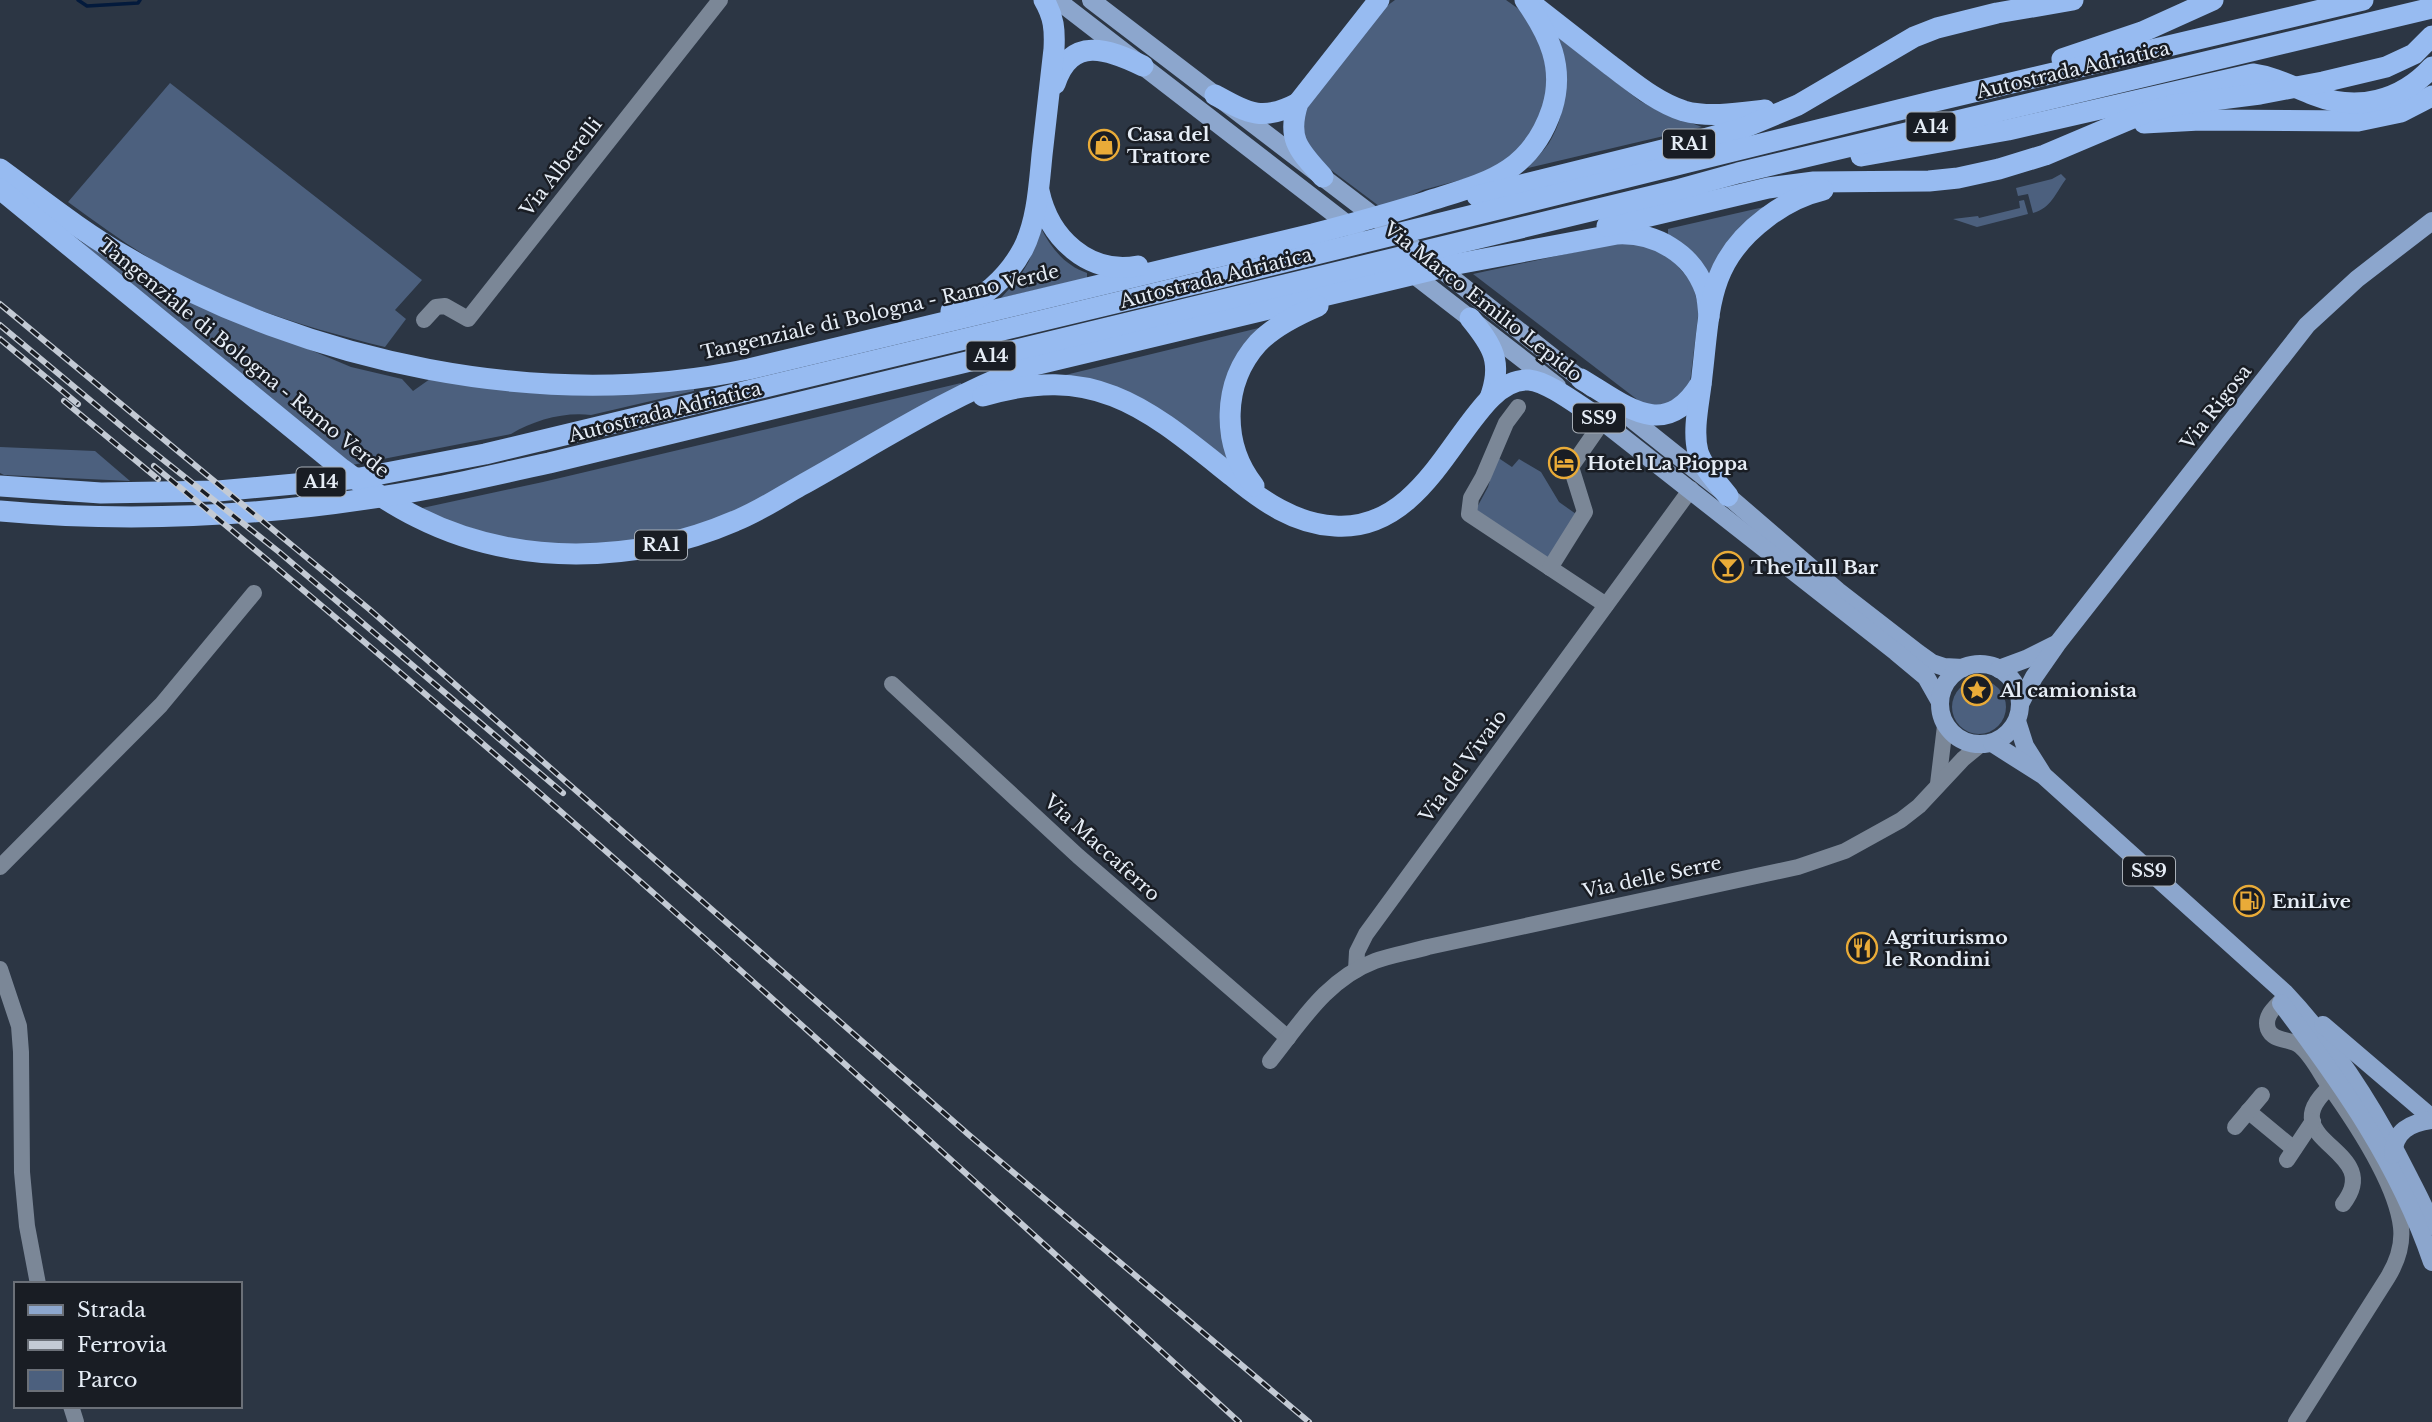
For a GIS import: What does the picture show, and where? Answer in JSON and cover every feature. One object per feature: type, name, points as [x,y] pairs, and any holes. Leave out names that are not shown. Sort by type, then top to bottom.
[{"type":"highway","points":[[842,346],[960,308],[992,288],[1023,249],[1031,228],[1038,188],[1055,27],[1052,14],[1044,0]]},
{"type":"highway","points":[[1323,177],[1299,150],[1295,140],[1293,122],[1298,103],[1379,0]]},
{"type":"highway","points":[[1525,0],[1640,87],[1663,102],[1685,111],[1705,114],[1741,113],[1798,105]]},
{"type":"highway","points":[[1393,212],[1481,185],[1510,168],[1535,144],[1553,104],[1557,78],[1547,34],[1525,0]]},
{"type":"highway","name":"RA1","points":[[1393,212],[1434,206],[1675,148],[1743,128],[1798,105],[1914,37],[1937,27],[1997,13],[2074,0]]},
{"type":"highway","points":[[1935,101],[2027,69],[2074,56],[2213,0]]},
{"type":"highway","name":"Autostrada Adriatica","points":[[0,486],[172,493],[287,486],[360,478],[485,454],[1228,276],[1935,101],[2363,0]]},
{"type":"highway","name":"Autostrada Adriatica","points":[[0,510],[76,515],[216,514],[366,500],[424,490],[612,448],[1738,173],[2429,9]]},
{"type":"highway","points":[[2108,129],[2142,114],[2173,105],[2260,94],[2386,67],[2414,54],[2432,36]]},
{"type":"highway","points":[[1048,106],[1060,70],[1066,62],[1086,51],[1109,50],[1143,66]]},
{"type":"highway","points":[[1738,173],[1881,154],[2008,130],[2253,74],[2282,81],[2312,95],[2340,103],[2368,103],[2407,89],[2432,67]]},
{"type":"highway","points":[[1215,95],[1258,114],[1279,112],[1298,103]]},
{"type":"highway","points":[[2108,129],[2153,121],[2365,120],[2401,112],[2432,96]]},
{"type":"highway","name":"RA1","points":[[1461,272],[1723,197],[1814,182],[1929,181],[1958,178],[2045,155],[2108,129]]},
{"type":"highway","points":[[0,153],[112,249]]},
{"type":"highway","name":"Tangenziale di Bologna - Ramo Verde","points":[[0,169],[112,249],[197,295],[277,328],[369,356],[458,374],[560,384],[660,382],[729,373],[1393,212]]},
{"type":"highway","points":[[1728,496],[1699,453],[1697,425],[1709,317],[1721,268],[1751,229],[1791,202],[1818,191],[1858,181]]},
{"type":"highway","points":[[1038,188],[1044,210],[1060,237],[1081,256],[1111,267],[1132,267],[1312,233]]},
{"type":"highway","name":"Tangenziale di Bologna - Ramo Verde","points":[[0,189],[342,469],[382,498],[449,531],[488,543],[571,554],[636,551],[669,544],[737,520],[843,463],[941,405],[988,382],[1030,366],[1389,280],[1461,272]]},
{"type":"highway","points":[[0,201],[128,294]]},
{"type":"highway","points":[[1461,272],[1607,236],[1640,234],[1664,243],[1686,259],[1706,292],[1709,317]]},
{"type":"highway","points":[[1266,501],[1240,466],[1229,425],[1230,401],[1246,359],[1260,341],[1284,322],[1326,302],[1389,280]]},
{"type":"highway","points":[[1470,318],[1492,348],[1496,361],[1496,379],[1490,398]]},
{"type":"highway","points":[[1581,379],[1638,412],[1656,417],[1677,411],[1692,398],[1702,382]]},
{"type":"highway","points":[[843,463],[981,397],[1016,388],[1069,385],[1097,390],[1135,404],[1266,501],[1299,520],[1326,526],[1356,525],[1390,514],[1415,494],[1490,398],[1509,384],[1531,380],[1603,421]]},
{"type":"main road","name":"Via Marco Emilio Lepido","points":[[1057,0],[1691,489],[1926,677],[1939,700]]},
{"type":"main road","name":"Via Marco Emilio Lepido","points":[[1091,0],[1367,211],[1461,272],[1581,379],[1728,496],[1838,591],[1932,663],[1963,668]]},
{"type":"main road","name":"Via Rigosa","points":[[2019,712],[2034,677],[2057,644],[2307,325],[2357,279],[2432,221]]},
{"type":"main road","name":"Via Rigosa","points":[[1999,668],[2057,644]]},
{"type":"main road","name":"SS9","points":[[1963,668],[1987,664],[1999,668],[2014,683],[2025,746],[2044,776]]},
{"type":"main road","points":[[1939,700],[1947,681],[1963,668]]},
{"type":"main road","name":"SS9","points":[[1939,700],[1945,726],[1960,740],[1986,744],[2044,776],[2308,1018],[2358,1087],[2426,1201],[2432,1226]]},
{"type":"main road","points":[[1986,744],[2011,730],[2019,712]]},
{"type":"main road","points":[[2283,997],[2432,1119]]},
{"type":"main road","name":"SS9","points":[[2283,997],[2355,1104],[2396,1178],[2432,1262]]},
{"type":"main road","points":[[2426,1201],[2396,1178],[2393,1147],[2401,1131],[2432,1119]]},
{"type":"street","name":"Via Alberelli","points":[[424,320],[436,307],[444,306],[468,319],[720,0]]},
{"type":"street","points":[[1518,407],[1506,423],[1471,498],[1469,514],[1606,604]]},
{"type":"street","points":[[1550,568],[1585,512],[1571,467],[1603,421]]},
{"type":"street","name":"Via del Vivaio","points":[[1356,970],[1359,945],[1366,934],[1691,489]]},
{"type":"street","points":[[0,867],[161,705],[254,593]]},
{"type":"street","name":"Via Maccaferro","points":[[892,684],[1078,856],[1288,1038]]},
{"type":"street","points":[[1938,784],[1945,726]]},
{"type":"street","name":"Via delle Serre","points":[[1356,970],[1388,957],[1798,867],[1828,858],[1862,843],[1901,820],[1919,806],[1938,784],[1986,744]]},
{"type":"street","points":[[0,969],[19,1026],[22,1172],[27,1226],[38,1282]]},
{"type":"street","points":[[1270,1062],[1322,995],[1356,970]]},
{"type":"street","points":[[2283,997],[2268,1018],[2270,1033],[2300,1046],[2353,1121],[2398,1210],[2402,1237],[2396,1262],[2388,1278],[2296,1422]]},
{"type":"street","points":[[2330,1087],[2317,1099],[2313,1107],[2313,1121],[2320,1137],[2350,1165],[2354,1174],[2354,1183],[2343,1204]]},
{"type":"street","points":[[2235,1126],[2262,1095]]},
{"type":"street","points":[[2248,1111],[2290,1155],[2313,1121]]},
{"type":"green space","points":[[1395,0],[1506,0],[1520,10],[1541,42],[1547,74],[1545,100],[1533,131],[1514,155],[1479,175],[1423,190],[1383,209],[1313,158],[1300,124],[1309,104],[1380,11]]},
{"type":"green space","points":[[1555,35],[1640,101],[1702,127],[1528,168],[1549,143],[1561,116],[1563,90]]},
{"type":"green space","points":[[170,83],[422,280],[395,310],[406,319],[385,347],[294,322],[205,288],[152,260],[68,202]]},
{"type":"green space","points":[[2061,174],[2066,179],[2052,200],[2039,211],[2033,213],[2028,194],[2018,196],[2016,188],[2052,179]]},
{"type":"green space","points":[[2024,200],[2028,214],[1977,227],[1953,219],[1979,218],[2020,208],[2019,201]]},
{"type":"green space","points":[[1764,207],[1710,287],[1668,234],[1668,229]]},
{"type":"green space","points":[[1040,226],[1059,254],[1071,265],[1087,273],[1087,278],[1001,298],[1019,278],[1029,261]]},
{"type":"green space","points":[[74,238],[169,292],[240,324],[351,367],[402,379],[413,391],[430,379],[621,394],[694,391],[591,415],[550,418],[511,434],[347,466]]},
{"type":"green space","points":[[1622,242],[1645,243],[1671,258],[1692,283],[1699,308],[1689,391],[1671,405],[1647,407],[1473,274]]},
{"type":"green space","points":[[1271,325],[1239,359],[1233,469],[1189,438],[1053,378]]},
{"type":"green space","points":[[961,383],[962,387],[733,515],[636,545],[528,546],[413,510],[543,482]]},
{"type":"green space","points":[[0,447],[95,451],[130,481],[4,475],[0,473]]},
{"type":"green space","points":[[1497,457],[1512,467],[1519,459],[1541,472],[1559,502],[1576,514],[1547,559],[1474,513],[1488,487]]},
{"type":"green space","points":[[1979,680],[1998,688],[2006,707],[1998,726],[1979,734],[1960,726],[1952,707],[1960,688]]},
{"type":"waterway","points":[[78,0],[87,6],[138,3],[140,0]]},
{"type":"railway","points":[[0,304],[369,609],[969,1135],[1309,1422]]},
{"type":"railway","points":[[0,325],[279,552],[563,793]]},
{"type":"railway","points":[[0,339],[78,404]]},
{"type":"railway","points":[[64,401],[158,479]]},
{"type":"railway","points":[[154,466],[567,817],[838,1057],[1239,1422]]},
{"type":"place","name":"Casa del Trattore","points":[[1104,145]]},
{"type":"place","name":"Hotel La Pioppa","points":[[1564,463]]},
{"type":"place","name":"The Lull Bar","points":[[1728,567]]},
{"type":"place","name":"Al camionista","points":[[1977,690]]},
{"type":"place","name":"EniLive","points":[[2249,901]]},
{"type":"place","name":"Agriturismo le Rondini","points":[[1862,948]]}]
